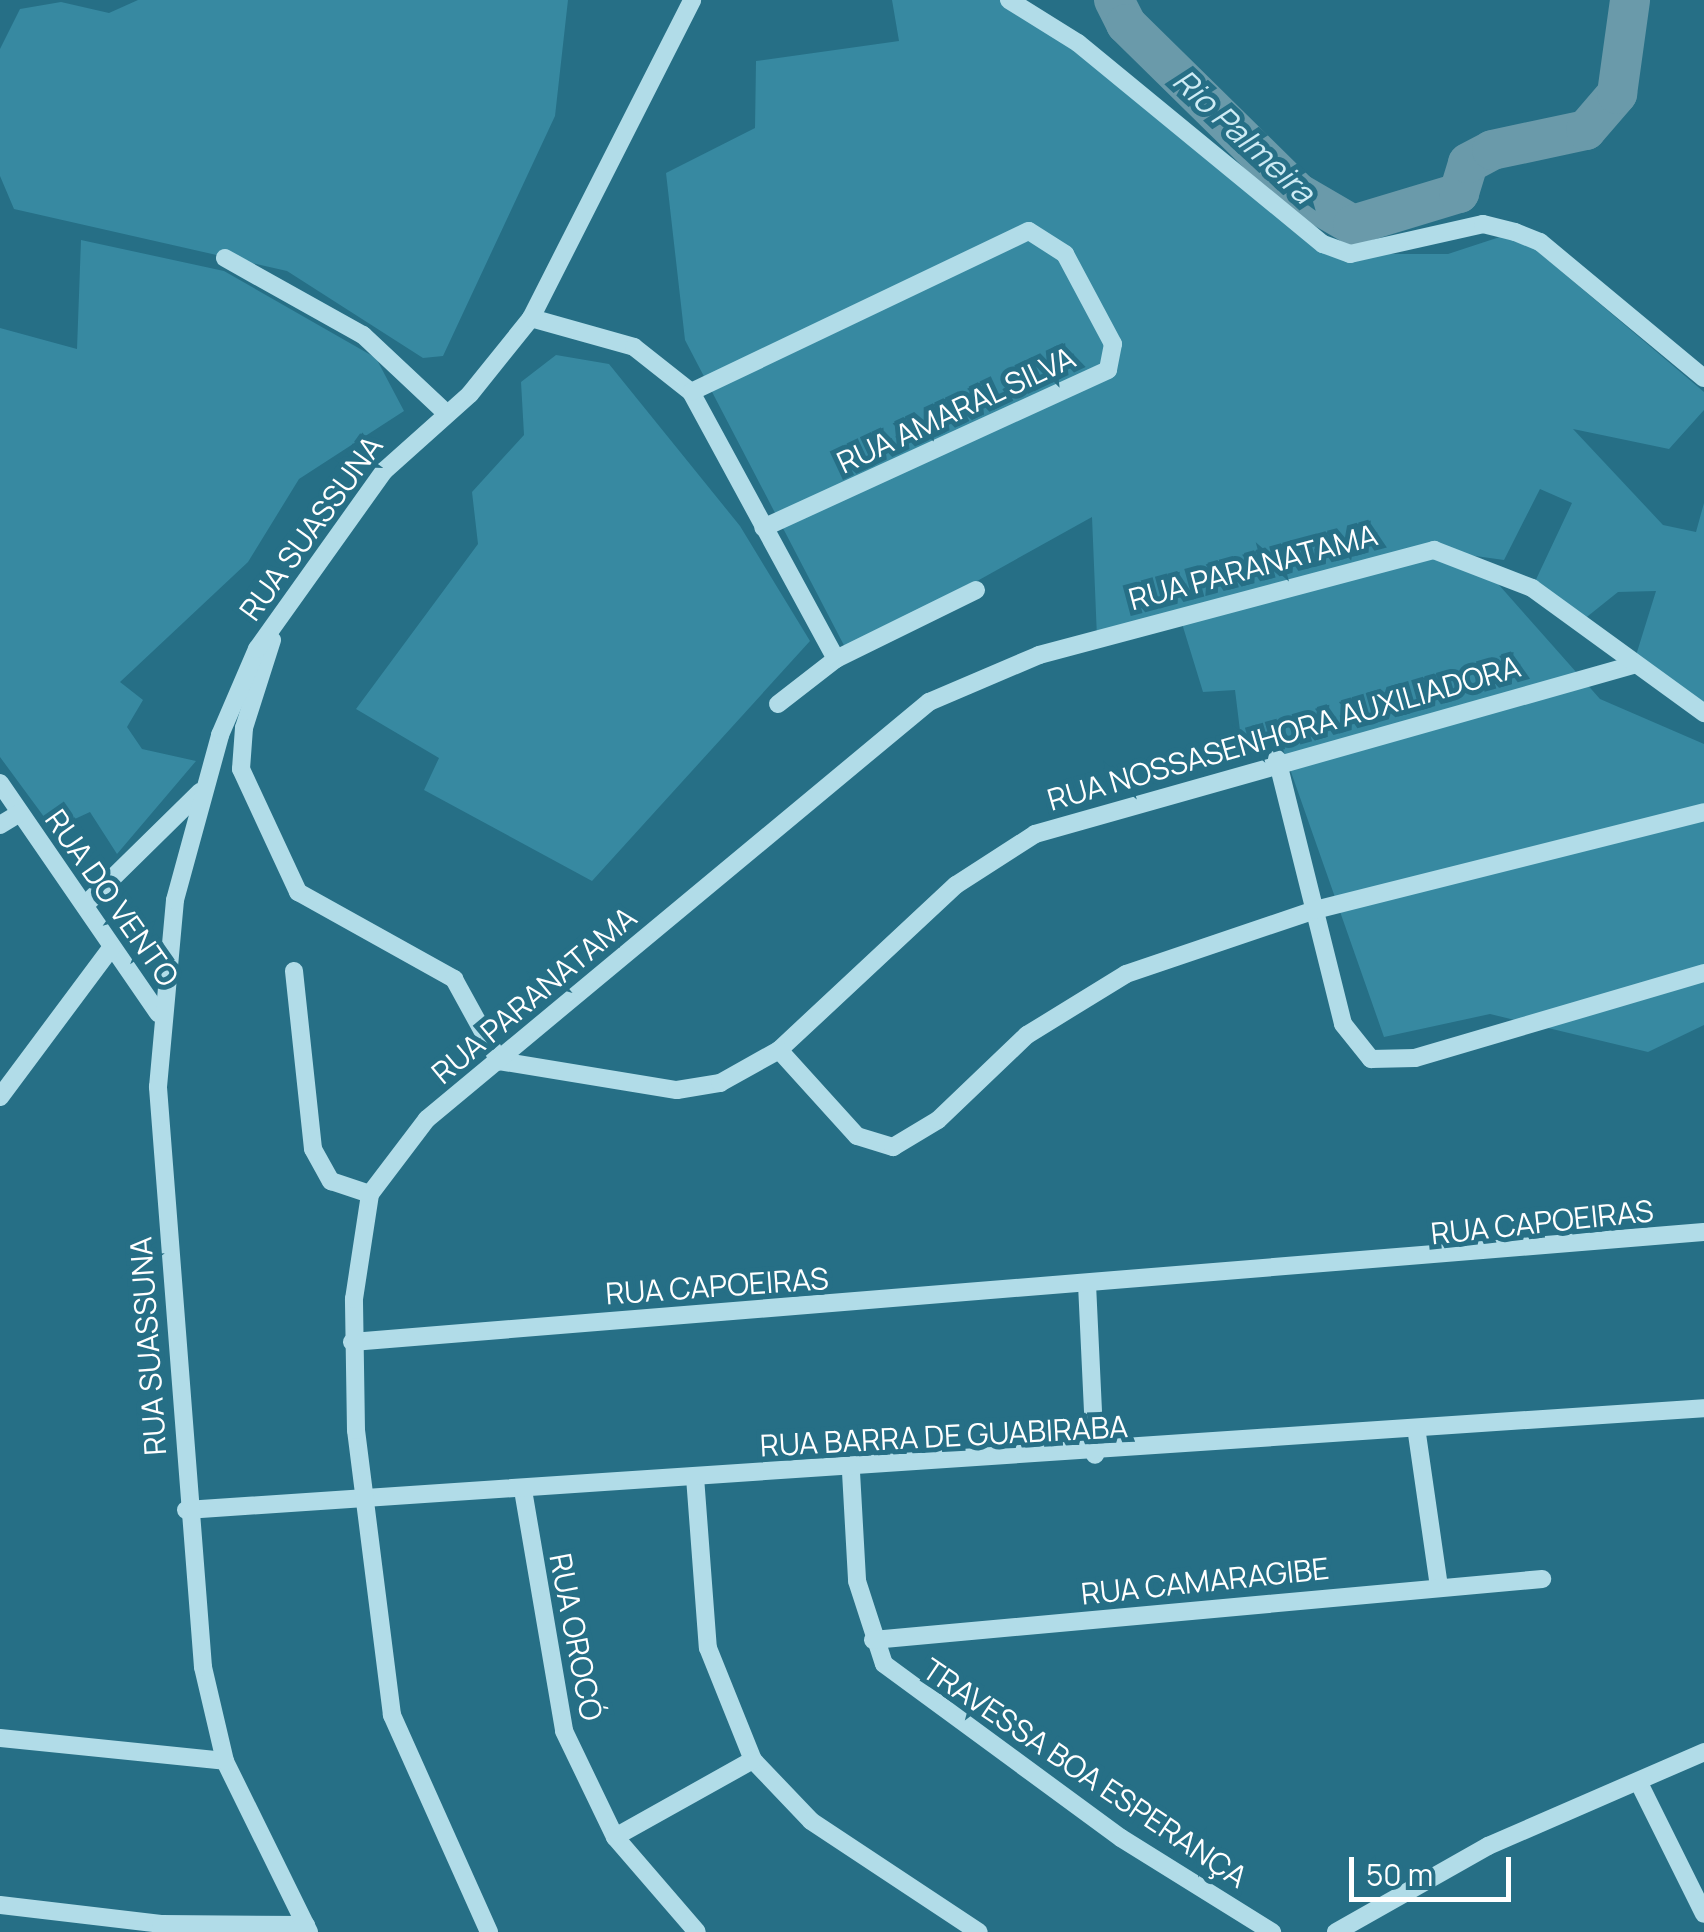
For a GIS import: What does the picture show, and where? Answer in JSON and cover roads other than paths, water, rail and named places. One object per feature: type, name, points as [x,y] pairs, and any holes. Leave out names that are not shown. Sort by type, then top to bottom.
[{"type":"street","name":"RUA SUASSUNA","points":[[308,1929],[225,1761],[202,1668],[186,1510],[159,1014],[202,791],[283,606],[384,470],[445,412],[532,318],[692,0]]},
{"type":"street","points":[[1010,0],[1078,44],[1323,244],[1350,254],[1483,224],[1515,232],[1565,261],[1704,378]]},
{"type":"street","name":"RUA AMARAL SILVA","points":[[691,392],[1029,231],[1064,254],[1113,344],[1108,370],[763,528]]},
{"type":"street","points":[[225,258],[363,336],[445,412]]},
{"type":"street","points":[[532,318],[634,347],[691,392],[836,659]]},
{"type":"street","name":"RUA PARANATAMA","points":[[370,1194],[427,1119],[929,702],[1039,655],[1434,550],[1532,588],[1633,665]]},
{"type":"street","points":[[778,704],[836,659],[976,590]]},
{"type":"street","points":[[283,606],[241,742],[257,816],[291,882],[318,910],[454,979],[499,1061]]},
{"type":"street","points":[[1633,665],[1704,713]]},
{"type":"street","name":"RUA NOSSASENHORA AUXILIADORA","points":[[499,1061],[677,1090],[720,1083],[779,1050],[1003,852],[1277,759],[1633,665]]},
{"type":"street","points":[[1277,759],[1343,1024],[1371,1059],[1415,1058],[1704,973]]},
{"type":"street","name":"RUA DO VENTO","points":[[0,783],[159,1014]]},
{"type":"street","points":[[86,904],[202,791]]},
{"type":"street","points":[[779,1050],[857,1136],[893,1147],[938,1120],[1069,1005],[1197,944],[1315,910],[1704,812]]},
{"type":"street","name":"RUA DO VENTO","points":[[0,826],[20,814]]},
{"type":"street","points":[[0,1097],[110,948]]},
{"type":"street","points":[[294,971],[313,1149],[331,1181],[370,1194],[352,1342],[364,1498],[392,1715],[489,1932]]},
{"type":"street","name":"RUA CAPOEIRAS","points":[[352,1342],[1704,1232]]},
{"type":"street","points":[[1086,1284],[1096,1455]]},
{"type":"street","name":"RUA BARRA DE GUABIRABA","points":[[186,1510],[695,1477],[851,1472],[1417,1434],[1704,1408]]},
{"type":"street","points":[[1417,1434],[1439,1586]]},
{"type":"street","name":"TRAVESSA BOA ESPERANÇA","points":[[851,1472],[857,1581],[874,1640],[912,1692],[1272,1932]]},
{"type":"street","points":[[695,1477],[708,1648],[753,1760],[811,1821],[979,1932]]},
{"type":"street","name":"RUA OROCÓ","points":[[523,1490],[553,1695],[615,1837],[698,1932]]},
{"type":"street","name":"RUA CAMARAGIBE","points":[[874,1640],[1542,1579]]},
{"type":"street","points":[[0,1738],[225,1761]]},
{"type":"street","points":[[1336,1932],[1488,1846],[1704,1752]]},
{"type":"street","points":[[615,1837],[753,1760]]},
{"type":"street","points":[[1639,1783],[1704,1914]]},
{"type":"street","points":[[0,1905],[161,1924],[308,1929]]},
{"type":"waterway","name":"Rio Palmeira","points":[[1114,0],[1126,24],[1298,193],[1353,225],[1459,193],[1468,163],[1492,150],[1586,130],[1617,94],[1630,0]]}]
